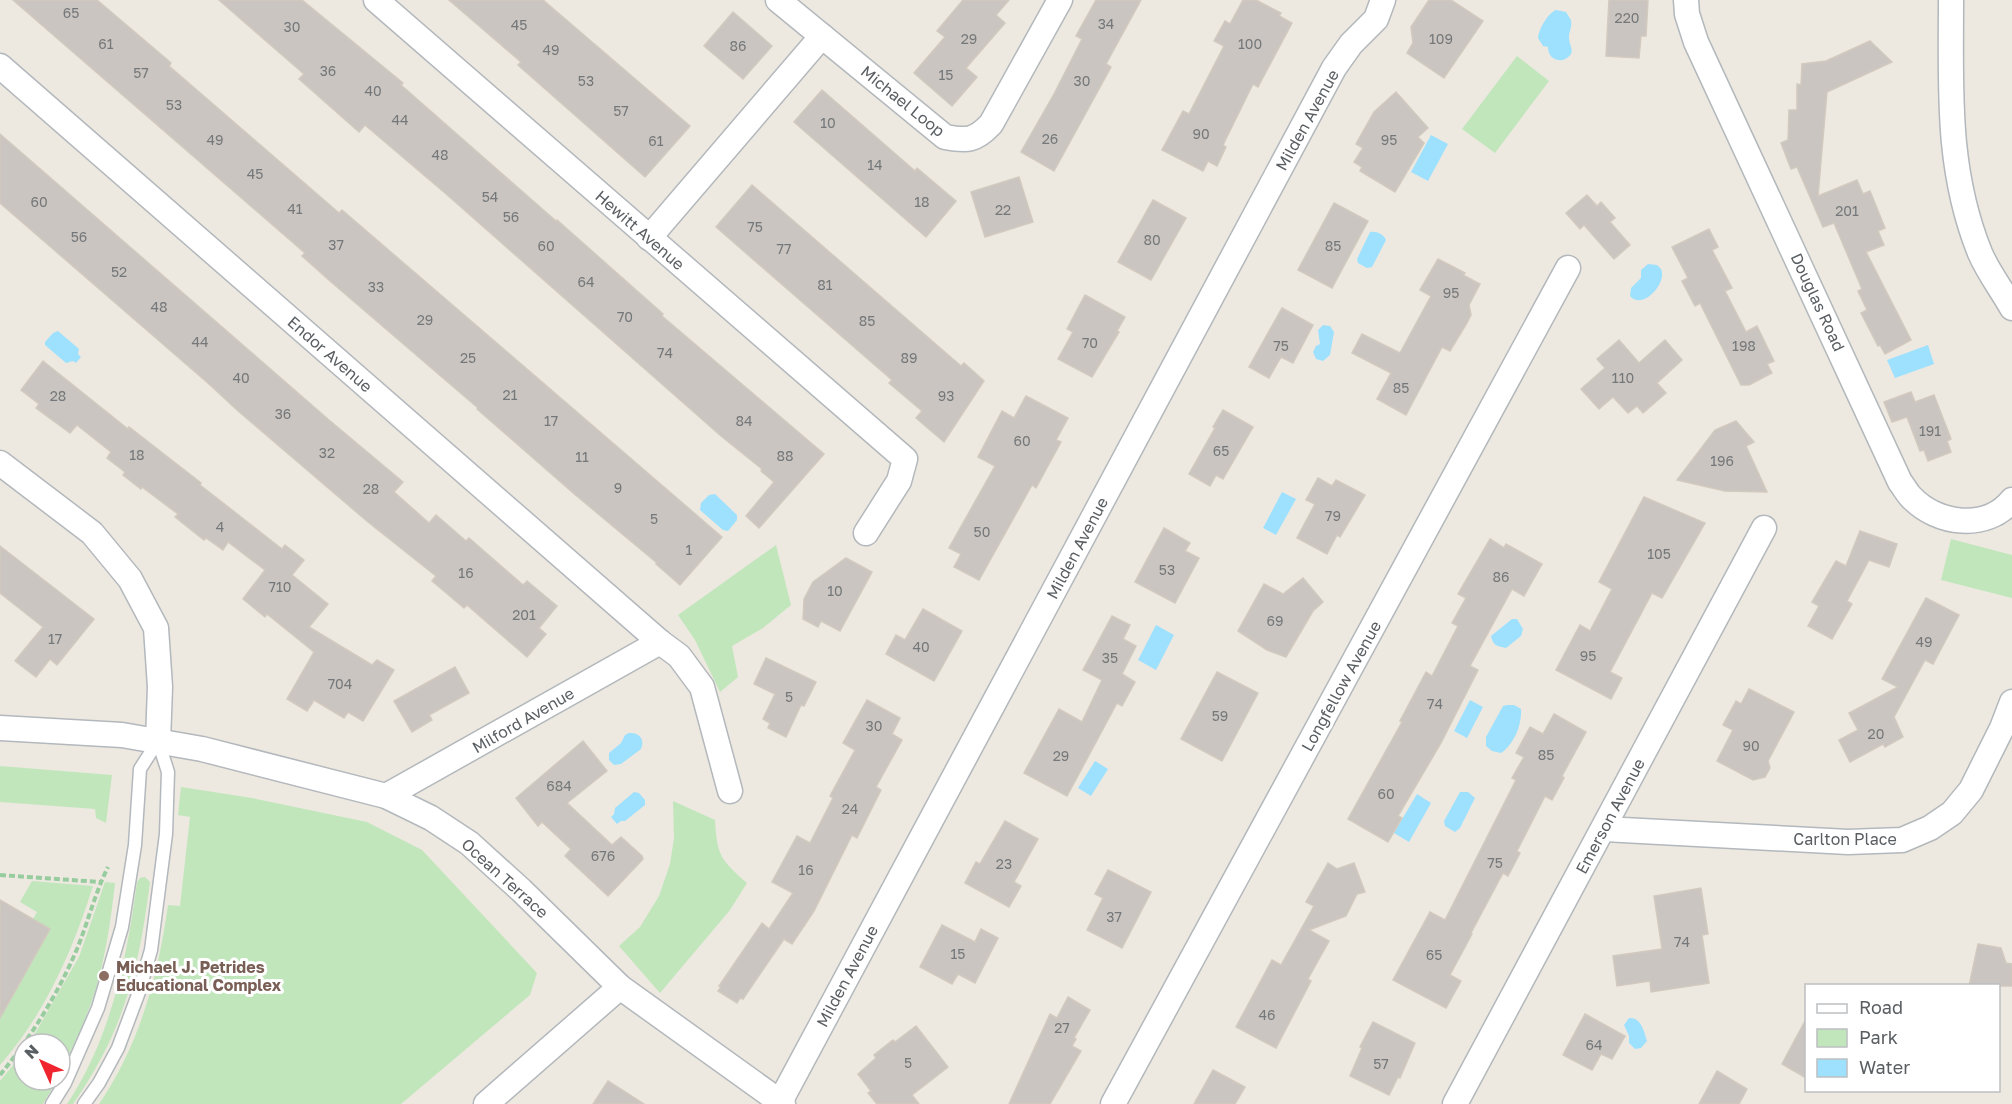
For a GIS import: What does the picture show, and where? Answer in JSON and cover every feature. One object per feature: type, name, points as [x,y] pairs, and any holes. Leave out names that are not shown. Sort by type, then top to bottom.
[{"type":"street","name":"Hewitt Avenue","points":[[376,0],[905,459],[899,480],[866,533]]},
{"type":"street","name":"Michael Loop","points":[[778,0],[945,137],[963,140],[980,135],[991,124],[1060,0]]},
{"type":"street","name":"Milden Avenue","points":[[781,1103],[1335,68],[1351,44],[1376,19],[1383,0]]},
{"type":"street","name":"Douglas Road","points":[[1686,0],[1687,14],[1696,42],[1900,482],[1911,497],[1924,508],[1943,517],[1968,522],[1990,517],[2012,500]]},
{"type":"street","points":[[1951,0],[1951,114],[1955,165],[1965,210],[1981,255],[2012,308]]},
{"type":"street","points":[[649,238],[822,36]]},
{"type":"street","name":"Endor Avenue","points":[[0,66],[678,656],[702,687],[730,791]]},
{"type":"street","name":"Longfellow Avenue","points":[[1113,1104],[1568,268]]},
{"type":"street","points":[[0,463],[92,533],[130,579],[156,628],[160,687],[158,741]]},
{"type":"street","name":"Emerson Avenue","points":[[1455,1104],[1764,528]]},
{"type":"street","name":"Milford Avenue","points":[[386,796],[660,642]]},
{"type":"street","name":"Carlton Place","points":[[1604,829],[1848,842],[1902,840],[1930,828],[1952,813],[1971,790],[2002,728],[2012,702]]},
{"type":"street","name":"Ocean Terrace","points":[[0,728],[122,735],[158,741],[202,749],[386,796],[431,818],[469,843],[521,890],[620,987],[781,1103]]},
{"type":"street","points":[[486,1104],[620,987]]},
{"type":"lane","points":[[52,1104],[65,1083],[99,1008],[122,927],[135,845],[140,769],[158,741]]},
{"type":"lane","points":[[84,1104],[99,1083],[118,1048],[139,992],[151,950],[166,834],[168,782],[168,772],[158,741]]},
{"type":"path","points":[[0,1075],[21,1048],[53,998],[77,949],[100,882],[108,867]]},
{"type":"path","points":[[0,875],[100,882]]},
{"type":"green space","points":[[1517,56],[1549,81],[1495,153],[1462,129]]},
{"type":"green space","points":[[1951,539],[2012,555],[2012,598],[1941,580]]},
{"type":"green space","points":[[776,545],[791,605],[763,628],[732,646],[738,677],[720,692],[695,640],[678,615]]},
{"type":"green space","points":[[0,766],[112,775],[106,823],[96,818],[95,809],[0,802]]},
{"type":"green space","points":[[181,787],[252,798],[367,822],[422,850],[537,973],[530,995],[401,1104],[99,1104],[126,1058],[145,1009],[159,958],[168,905],[180,906],[190,817],[178,815]]},
{"type":"green space","points":[[673,801],[715,820],[717,842],[722,856],[731,869],[747,883],[730,910],[660,993],[619,946],[640,927],[659,896],[670,864],[674,838]]},
{"type":"green space","points":[[145,877],[150,882],[146,914],[134,971],[117,1025],[105,1051],[73,1104],[67,1104],[82,1079],[106,1025],[122,968],[137,882],[140,878]]},
{"type":"green space","points":[[32,881],[93,886],[67,957],[56,980],[26,1032],[12,1032],[12,1050],[0,1065],[0,1018],[50,929],[33,919],[37,912],[20,902]]},
{"type":"green space","points":[[105,882],[115,883],[103,962],[96,988],[72,1049],[72,1032],[36,1032],[79,957]]},
{"type":"green space","points":[[12,1066],[12,1092],[50,1092],[43,1104],[0,1104],[0,1081]]},
{"type":"water","points":[[1556,10],[1566,12],[1571,20],[1569,39],[1572,52],[1563,60],[1552,57],[1548,47],[1543,46],[1538,38],[1544,22]]},
{"type":"water","points":[[1431,135],[1448,144],[1428,181],[1411,172]]},
{"type":"water","points":[[1370,232],[1380,233],[1386,240],[1372,267],[1367,268],[1358,263],[1357,259]]},
{"type":"water","points":[[1648,264],[1657,265],[1660,268],[1662,278],[1660,284],[1651,295],[1635,300],[1630,296],[1631,288],[1641,278],[1641,270]]},
{"type":"water","points":[[1323,325],[1330,326],[1334,332],[1330,355],[1323,361],[1316,359],[1313,352],[1320,344],[1318,330]]},
{"type":"water","points":[[58,331],[79,349],[78,354],[81,357],[76,363],[73,361],[66,363],[45,345],[53,333]]},
{"type":"water","points":[[1928,345],[1934,364],[1895,378],[1887,360]]},
{"type":"water","points":[[1282,492],[1296,499],[1276,535],[1263,528]]},
{"type":"water","points":[[715,494],[737,515],[737,520],[728,531],[723,530],[700,510],[701,503],[709,495]]},
{"type":"water","points":[[1512,619],[1517,619],[1523,629],[1521,636],[1506,648],[1496,645],[1491,636]]},
{"type":"water","points":[[1156,625],[1174,635],[1156,670],[1138,660]]},
{"type":"water","points":[[1470,700],[1483,707],[1467,738],[1454,731]]},
{"type":"water","points":[[1514,705],[1521,709],[1519,728],[1506,749],[1501,753],[1492,751],[1486,746],[1486,737],[1503,706]]},
{"type":"water","points":[[629,733],[641,737],[641,749],[621,764],[614,765],[609,760],[609,753]]},
{"type":"water","points":[[1095,761],[1108,769],[1091,796],[1078,788]]},
{"type":"water","points":[[634,792],[639,793],[645,800],[645,805],[625,821],[617,824],[611,817],[615,808]]},
{"type":"water","points":[[1460,792],[1468,792],[1475,798],[1460,828],[1455,832],[1445,826],[1444,821]]},
{"type":"water","points":[[1417,794],[1431,803],[1409,842],[1394,833]]},
{"type":"water","points":[[1629,1018],[1639,1022],[1643,1029],[1647,1041],[1641,1048],[1635,1049],[1629,1043],[1629,1036],[1624,1025]]},
{"type":"building","points":[[13,0],[97,0],[171,63],[169,66],[339,213],[342,210],[722,537],[680,585],[330,281],[302,256],[305,253]]},
{"type":"building","points":[[219,0],[302,0],[403,83],[401,85],[557,220],[663,314],[662,316],[824,454],[759,528],[746,516],[774,482],[761,471],[762,469],[721,436],[365,125],[359,132],[299,79],[304,74]]},
{"type":"building","points":[[449,0],[543,0],[690,126],[645,177],[518,65],[521,62]]},
{"type":"building","points":[[963,0],[1009,0],[996,15],[1005,23],[966,68],[977,77],[952,106],[914,73],[945,37],[937,31]]},
{"type":"building","points":[[1096,0],[1141,0],[1106,64],[1111,67],[1054,171],[1021,152],[1082,39],[1076,36]]},
{"type":"building","points":[[1243,0],[1256,0],[1281,13],[1279,16],[1292,23],[1258,87],[1253,84],[1223,145],[1226,147],[1217,166],[1208,161],[1203,171],[1162,150],[1183,111],[1189,114],[1224,46],[1214,41],[1225,21],[1230,24]]},
{"type":"building","points":[[1429,0],[1451,0],[1483,21],[1444,78],[1407,53],[1413,43],[1411,27]]},
{"type":"building","points":[[1609,0],[1648,0],[1646,36],[1641,36],[1639,58],[1606,56]]},
{"type":"building","points":[[733,12],[772,46],[743,79],[704,46]]},
{"type":"building","points":[[1870,41],[1892,62],[1827,92],[1818,196],[1857,180],[1863,194],[1870,191],[1885,228],[1878,231],[1884,245],[1866,252],[1911,340],[1885,354],[1880,345],[1878,346],[1861,313],[1867,310],[1858,291],[1862,289],[1834,223],[1823,227],[1797,167],[1791,169],[1781,143],[1788,140],[1789,110],[1797,110],[1797,84],[1801,85],[1802,64],[1826,61]]},
{"type":"building","points":[[822,90],[915,171],[917,168],[956,201],[926,237],[794,122]]},
{"type":"building","points":[[1396,92],[1428,128],[1418,137],[1424,143],[1395,192],[1360,171],[1362,167],[1354,162],[1363,148],[1356,144],[1374,112]]},
{"type":"building","points":[[0,134],[403,482],[394,492],[429,523],[436,515],[466,541],[469,538],[523,585],[527,581],[557,606],[539,628],[546,634],[527,657],[467,605],[464,608],[432,581],[436,576],[368,522],[237,410],[0,203]]},
{"type":"building","points":[[1019,177],[1033,222],[985,237],[971,192]]},
{"type":"building","points":[[752,185],[961,366],[964,363],[984,381],[944,442],[916,418],[922,411],[889,383],[892,380],[716,227]]},
{"type":"building","points":[[1587,195],[1597,206],[1601,202],[1615,218],[1610,222],[1630,245],[1614,259],[1584,225],[1580,229],[1566,213]]},
{"type":"building","points":[[1153,200],[1186,218],[1151,280],[1118,262]]},
{"type":"building","points":[[1334,203],[1368,221],[1332,288],[1298,270]]},
{"type":"building","points":[[1709,229],[1718,247],[1712,250],[1732,288],[1725,291],[1746,332],[1757,326],[1774,361],[1767,364],[1772,373],[1749,385],[1741,385],[1700,303],[1695,306],[1682,281],[1688,278],[1672,247]]},
{"type":"building","points":[[1438,259],[1480,284],[1469,305],[1471,315],[1467,323],[1450,351],[1442,347],[1406,415],[1377,399],[1391,373],[1352,353],[1362,334],[1400,353],[1431,296],[1420,290]]},
{"type":"building","points":[[1085,295],[1125,317],[1117,331],[1119,332],[1092,377],[1058,359],[1073,332],[1067,329]]},
{"type":"building","points":[[1282,308],[1313,325],[1293,363],[1281,357],[1269,378],[1249,367]]},
{"type":"building","points":[[1619,340],[1639,363],[1665,340],[1682,360],[1657,383],[1666,393],[1643,413],[1637,406],[1628,413],[1613,397],[1599,409],[1581,389],[1605,368],[1597,359]]},
{"type":"building","points":[[43,361],[282,549],[285,545],[304,560],[292,575],[328,604],[309,627],[372,665],[377,660],[394,670],[363,721],[348,712],[344,718],[314,700],[307,711],[287,699],[314,652],[267,614],[265,617],[243,599],[265,570],[228,542],[223,550],[206,538],[204,540],[175,517],[178,514],[123,475],[125,472],[107,458],[111,452],[77,425],[70,433],[36,408],[39,404],[21,390]]},
{"type":"building","points":[[1911,392],[1915,402],[1934,395],[1951,439],[1947,441],[1951,452],[1928,461],[1924,450],[1920,451],[1907,417],[1892,422],[1884,402]]},
{"type":"building","points":[[1026,396],[1068,418],[1056,440],[1061,442],[1036,488],[1032,485],[979,580],[954,567],[961,554],[949,548],[995,466],[978,457],[1002,411],[1014,418]]},
{"type":"building","points":[[1223,410],[1253,427],[1223,479],[1216,475],[1210,486],[1189,474]]},
{"type":"building","points":[[1736,421],[1754,442],[1746,446],[1767,492],[1725,491],[1677,480],[1715,430]]},
{"type":"building","points":[[1318,478],[1332,486],[1336,480],[1365,495],[1340,537],[1337,535],[1327,554],[1297,538],[1315,504],[1306,500]]},
{"type":"building","points":[[1644,497],[1705,523],[1662,598],[1652,593],[1610,672],[1622,678],[1611,699],[1556,670],[1580,625],[1590,631],[1612,589],[1599,582]]},
{"type":"building","points":[[1164,528],[1190,543],[1185,551],[1199,558],[1175,603],[1135,582]]},
{"type":"building","points":[[1860,531],[1897,544],[1889,567],[1869,560],[1847,601],[1852,604],[1832,639],[1808,626],[1819,606],[1812,602],[1836,561],[1846,566]]},
{"type":"building","points":[[1490,539],[1504,548],[1506,544],[1542,564],[1524,596],[1512,589],[1470,666],[1478,670],[1441,743],[1398,816],[1402,818],[1388,842],[1348,819],[1402,722],[1400,721],[1426,672],[1432,676],[1458,626],[1452,623],[1466,598],[1458,594]]},
{"type":"building","points":[[0,546],[94,619],[57,665],[50,659],[36,677],[15,661],[43,627],[0,593]]},
{"type":"building","points":[[846,558],[872,572],[840,631],[821,621],[818,627],[803,619],[804,599],[813,582]]},
{"type":"building","points":[[1303,578],[1323,602],[1313,611],[1286,657],[1267,650],[1238,631],[1264,584],[1283,594]]},
{"type":"building","points":[[1926,598],[1959,615],[1933,664],[1925,660],[1894,717],[1903,737],[1885,747],[1883,744],[1850,762],[1839,740],[1858,730],[1849,713],[1898,687],[1882,679]]},
{"type":"building","points":[[923,609],[962,631],[934,681],[886,654],[896,635],[905,640]]},
{"type":"building","points":[[1112,616],[1130,625],[1123,639],[1136,646],[1122,674],[1135,682],[1122,706],[1117,703],[1067,796],[1024,773],[1059,709],[1082,722],[1102,680],[1083,670]]},
{"type":"building","points":[[766,658],[816,682],[804,706],[801,705],[786,737],[768,728],[770,723],[763,719],[775,694],[754,684]]},
{"type":"building","points":[[455,667],[469,693],[429,715],[432,720],[412,732],[394,701]]},
{"type":"building","points":[[1217,672],[1258,693],[1222,761],[1181,739]]},
{"type":"building","points":[[1749,689],[1794,712],[1768,761],[1770,768],[1765,777],[1753,780],[1717,761],[1733,730],[1723,725],[1736,701],[1741,704]]},
{"type":"building","points":[[867,700],[900,718],[892,734],[902,740],[876,787],[881,790],[857,838],[852,835],[814,911],[792,944],[784,939],[743,999],[740,998],[737,1003],[718,991],[721,987],[719,986],[762,923],[769,929],[793,893],[772,882],[797,836],[810,843],[833,798],[830,796],[855,750],[843,743]]},
{"type":"building","points":[[1554,714],[1586,732],[1552,800],[1545,796],[1517,851],[1520,853],[1508,876],[1503,873],[1471,933],[1450,975],[1461,981],[1446,1008],[1393,980],[1430,912],[1445,920],[1516,780],[1512,778],[1524,757],[1516,753],[1530,727],[1543,734]]},
{"type":"building","points":[[583,741],[607,771],[567,803],[612,845],[621,837],[643,859],[608,896],[565,856],[571,849],[542,822],[538,826],[516,798]]},
{"type":"building","points":[[1005,821],[1038,839],[1014,882],[1021,886],[1009,907],[965,883],[976,862],[980,864]]},
{"type":"building","points":[[1328,863],[1337,869],[1354,863],[1365,892],[1357,894],[1346,916],[1309,930],[1329,941],[1308,979],[1311,981],[1276,1048],[1236,1027],[1272,960],[1281,965],[1314,906],[1306,902]]},
{"type":"building","points":[[1108,870],[1151,892],[1122,948],[1087,930],[1103,898],[1095,894]]},
{"type":"building","points":[[1701,888],[1708,934],[1702,935],[1709,983],[1651,992],[1650,981],[1617,986],[1613,956],[1662,949],[1654,896]]},
{"type":"building","points":[[0,900],[50,929],[0,1018]]},
{"type":"building","points":[[942,925],[975,942],[981,929],[998,938],[975,983],[958,974],[952,984],[920,967]]},
{"type":"building","points":[[1978,944],[2001,948],[2006,963],[2012,964],[2012,986],[1969,984]]},
{"type":"building","points":[[1068,997],[1090,1010],[1072,1046],[1081,1051],[1050,1104],[1009,1104],[1050,1014],[1057,1018]]},
{"type":"building","points":[[1585,1014],[1625,1036],[1612,1059],[1601,1054],[1592,1070],[1563,1055]]},
{"type":"building","points":[[1805,1021],[1805,1077],[1782,1064]]},
{"type":"building","points":[[1373,1022],[1415,1043],[1400,1078],[1398,1077],[1389,1095],[1350,1076],[1362,1048],[1360,1047]]},
{"type":"building","points":[[916,1026],[948,1067],[912,1095],[919,1104],[877,1104],[868,1093],[871,1091],[858,1074],[876,1058],[874,1055]]},
{"type":"building","points":[[1213,1070],[1245,1087],[1235,1104],[1194,1104]]},
{"type":"building","points":[[1717,1071],[1747,1089],[1739,1104],[1699,1104]]},
{"type":"building","points":[[608,1081],[644,1104],[593,1104]]},
{"type":"place","name":"Michael J. Petrides Educational Complex","points":[[104,976]]}]
